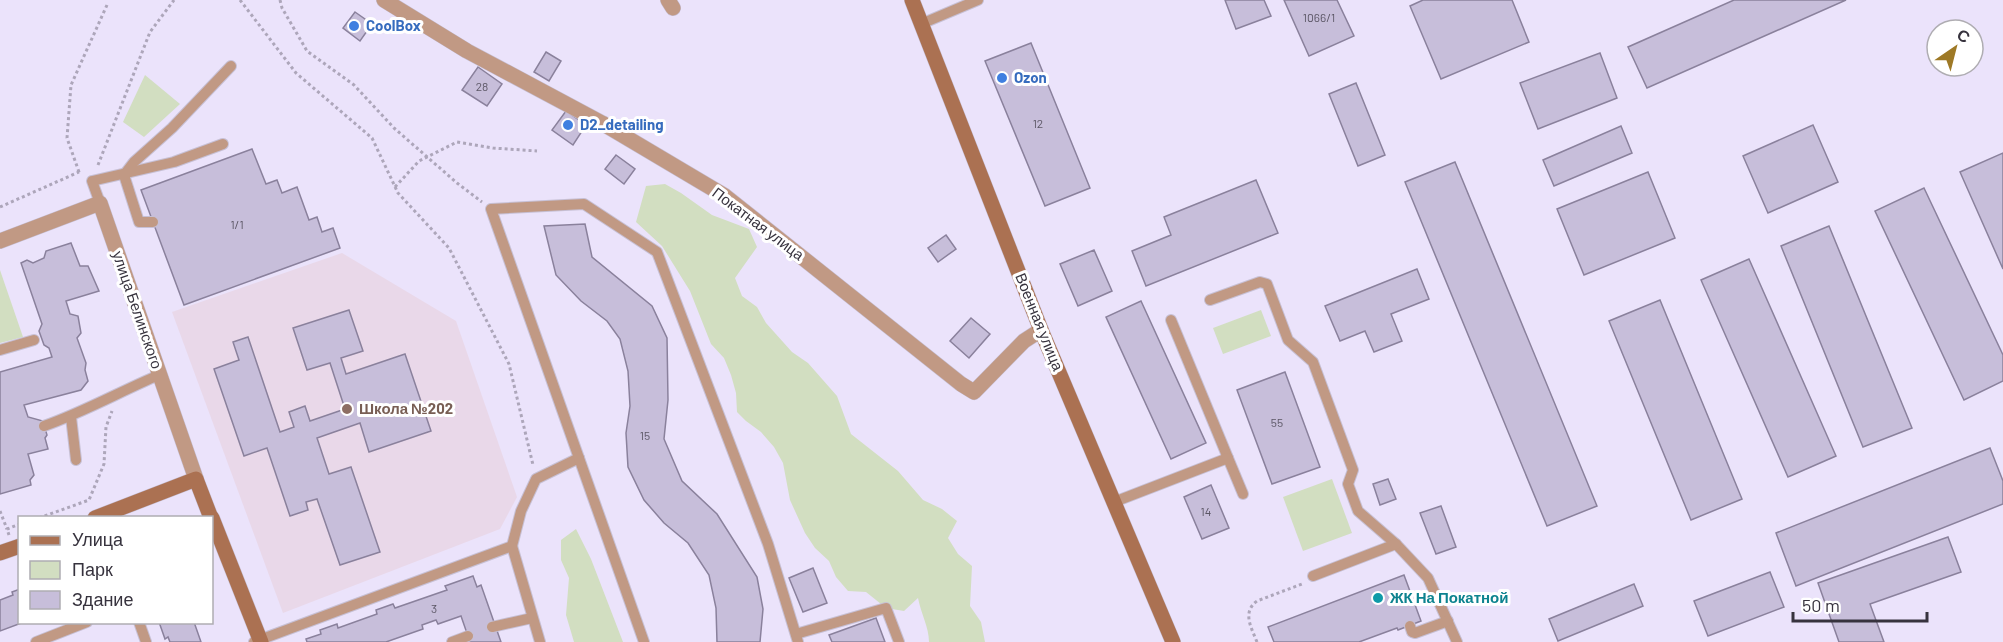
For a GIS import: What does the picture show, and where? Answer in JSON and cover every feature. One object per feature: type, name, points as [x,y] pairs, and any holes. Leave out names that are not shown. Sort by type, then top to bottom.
[{"type":"main road","name":"Военная улица","points":[[912,0],[1041,330],[1173,642]]},
{"type":"main road","points":[[100,516],[196,479]]},
{"type":"main road","name":"улица Белинского","points":[[196,479],[210,516]]},
{"type":"main road","name":"улица Белинского","points":[[213,523],[258,641]]},
{"type":"main road","points":[[0,553],[18,547]]},
{"type":"street","name":"Покатная улица","points":[[384,0],[467,51],[602,123],[726,196],[960,384],[974,392],[1024,341],[1041,330]]},
{"type":"street","points":[[0,241],[100,203]]},
{"type":"street","name":"улица Белинского","points":[[100,203],[196,479]]},
{"type":"lane","points":[[921,24],[978,0]]},
{"type":"lane","points":[[124,175],[134,162],[172,128],[231,66]]},
{"type":"lane","points":[[100,203],[92,181],[174,162],[223,144]]},
{"type":"lane","points":[[124,175],[139,222],[153,222]]},
{"type":"lane","points":[[644,642],[491,209],[584,204],[657,252],[768,544],[797,638],[886,608],[899,642]]},
{"type":"lane","points":[[1210,300],[1260,282],[1267,284],[1288,340],[1313,362],[1353,470],[1348,484],[1358,511],[1396,544],[1428,578],[1457,642]]},
{"type":"lane","points":[[1171,320],[1243,494]]},
{"type":"lane","points":[[0,350],[34,339]]},
{"type":"lane","points":[[44,426],[71,417],[159,375]]},
{"type":"lane","points":[[71,417],[76,460]]},
{"type":"lane","points":[[540,642],[512,546],[521,511],[536,479],[579,458]]},
{"type":"lane","points":[[1114,502],[1228,458]]},
{"type":"lane","points":[[1312,576],[1396,544]]},
{"type":"lane","points":[[258,641],[512,546]]},
{"type":"lane","points":[[492,627],[532,618]]},
{"type":"lane","points":[[1410,626],[1415,633],[1448,621]]},
{"type":"lane","points":[[36,642],[82,624]]},
{"type":"lane","points":[[140,624],[146,642]]},
{"type":"lane","points":[[452,642],[468,636]]},
{"type":"path","points":[[107,5],[71,85],[67,138],[79,172],[92,181],[150,32],[174,0]]},
{"type":"path","points":[[240,0],[296,73],[372,138],[398,193],[449,248],[509,364],[536,479]]},
{"type":"path","points":[[280,0],[282,8],[308,51],[354,85],[394,128],[456,183],[491,209]]},
{"type":"path","points":[[395,187],[419,162],[457,142],[493,148],[537,151]]},
{"type":"path","points":[[0,207],[79,172]]},
{"type":"path","points":[[45,516],[89,500],[104,464],[106,427],[118,393]]},
{"type":"path","points":[[0,511],[6,529]]},
{"type":"shaded area","name":"Школа №202","points":[[342,253],[456,321],[517,497],[500,529],[283,613],[172,312]]},
{"type":"green space","points":[[145,75],[180,104],[144,137],[123,122]]},
{"type":"green space","points":[[665,184],[712,215],[749,229],[757,247],[735,278],[742,296],[757,307],[766,323],[792,352],[808,363],[837,396],[851,434],[898,471],[923,500],[942,509],[957,521],[948,538],[958,554],[972,566],[970,606],[981,622],[985,642],[929,642],[918,598],[904,611],[886,608],[866,592],[848,591],[836,577],[829,561],[815,548],[805,533],[790,500],[783,463],[774,447],[761,432],[737,412],[736,393],[731,375],[724,358],[711,344],[690,291],[662,246],[636,222],[646,186]]},
{"type":"green space","points":[[0,270],[23,337],[0,343]]},
{"type":"green space","points":[[1261,310],[1271,336],[1223,354],[1213,328]]},
{"type":"green space","points":[[1332,479],[1352,533],[1303,551],[1283,497]]},
{"type":"green space","points":[[576,529],[591,559],[623,642],[574,642],[566,615],[569,578],[561,560],[561,540]]},
{"type":"building","points":[[1225,0],[1264,0],[1271,16],[1236,29]]},
{"type":"building","points":[[1284,0],[1337,0],[1354,36],[1309,56]]},
{"type":"building","points":[[1423,0],[1512,0],[1529,42],[1441,79],[1410,6]]},
{"type":"building","points":[[1734,0],[1846,0],[1647,88],[1628,47]]},
{"type":"building","points":[[355,12],[372,24],[360,41],[343,28]]},
{"type":"building","points":[[1031,43],[1090,188],[1045,206],[985,61]]},
{"type":"building","points":[[546,52],[561,61],[549,81],[534,72]]},
{"type":"building","points":[[1600,53],[1617,98],[1538,129],[1520,83]]},
{"type":"building","points":[[478,67],[502,84],[487,106],[462,90]]},
{"type":"building","points":[[1356,83],[1385,155],[1358,166],[1329,94]]},
{"type":"building","points":[[566,111],[586,125],[573,145],[552,130]]},
{"type":"building","points":[[1813,125],[1838,182],[1768,213],[1743,156]]},
{"type":"building","points":[[1621,126],[1632,153],[1554,186],[1543,160]]},
{"type":"building","points":[[252,149],[266,184],[277,180],[282,193],[297,187],[309,220],[317,217],[322,232],[333,228],[340,248],[184,305],[141,190]]},
{"type":"building","points":[[2003,153],[2003,269],[1960,172]]},
{"type":"building","points":[[616,155],[635,169],[624,184],[605,169]]},
{"type":"building","points":[[1455,162],[1597,506],[1547,526],[1405,182]]},
{"type":"building","points":[[1648,172],[1675,238],[1584,275],[1557,209]]},
{"type":"building","points":[[1256,180],[1278,233],[1146,286],[1132,251],[1171,235],[1164,217]]},
{"type":"building","points":[[1924,188],[2003,355],[2003,381],[1964,400],[1875,211]]},
{"type":"building","points":[[585,224],[592,257],[652,306],[667,338],[668,400],[664,439],[682,481],[717,514],[757,577],[763,609],[760,642],[717,642],[716,608],[709,575],[688,543],[664,523],[644,500],[628,467],[626,433],[630,406],[628,371],[620,339],[607,321],[581,301],[556,275],[544,226]]},
{"type":"building","points":[[1829,226],[1912,428],[1863,447],[1781,246]]},
{"type":"building","points":[[946,235],[956,249],[938,262],[928,248]]},
{"type":"building","points":[[71,243],[80,266],[88,266],[99,291],[66,301],[70,314],[78,316],[81,333],[77,338],[86,363],[88,381],[81,390],[24,405],[28,417],[43,421],[48,449],[28,454],[34,475],[30,480],[31,485],[0,494],[0,372],[52,357],[39,331],[42,324],[21,263],[27,260],[33,263],[44,258],[46,251]]},
{"type":"building","points":[[1094,250],[1112,291],[1078,306],[1060,264]]},
{"type":"building","points":[[1749,259],[1836,456],[1788,477],[1701,280]]},
{"type":"building","points":[[1417,269],[1429,299],[1391,314],[1402,341],[1374,352],[1365,331],[1340,341],[1325,306]]},
{"type":"building","points":[[1660,300],[1742,499],[1691,520],[1609,321]]},
{"type":"building","points":[[1141,301],[1206,443],[1171,459],[1106,317]]},
{"type":"building","name":"Школа №202","points":[[349,310],[363,351],[341,358],[346,374],[405,354],[431,431],[369,452],[360,423],[317,438],[329,474],[351,467],[380,552],[340,565],[317,499],[306,502],[308,510],[290,516],[267,448],[244,456],[214,369],[239,360],[233,342],[248,337],[280,432],[294,427],[289,412],[305,406],[310,421],[345,409],[330,363],[307,370],[293,328]]},
{"type":"building","points":[[971,318],[990,334],[969,358],[950,341]]},
{"type":"building","points":[[1285,372],[1320,467],[1272,484],[1237,390]]},
{"type":"building","points":[[1990,448],[2003,481],[2003,504],[1796,586],[1776,533]]},
{"type":"building","points":[[1388,479],[1396,499],[1380,505],[1373,484]]},
{"type":"building","points":[[1211,485],[1229,528],[1202,539],[1184,497]]},
{"type":"building","points":[[1441,506],[1456,547],[1436,554],[1420,513]]},
{"type":"building","points":[[1948,537],[1961,572],[1870,604],[1884,642],[1839,642],[1818,583]]},
{"type":"building","points":[[813,568],[827,603],[803,612],[789,578]]},
{"type":"building","points":[[1770,572],[1784,607],[1708,636],[1694,601]]},
{"type":"building","name":"ЖК На Покатной","points":[[1404,575],[1421,621],[1359,642],[1274,642],[1268,627]]},
{"type":"building","points":[[473,576],[477,587],[481,585],[501,642],[470,642],[461,616],[438,624],[436,620],[422,625],[423,629],[386,642],[307,642],[306,639],[321,634],[320,630],[337,624],[338,628],[377,614],[376,610],[393,604],[395,608],[447,590],[445,586]]},
{"type":"building","points":[[1634,584],[1643,606],[1558,641],[1549,619]]},
{"type":"building","points":[[18,590],[19,624],[0,631],[0,600],[13,595],[12,592]]},
{"type":"building","points":[[876,618],[885,642],[832,642],[829,635]]},
{"type":"building","points":[[160,624],[195,624],[201,642],[170,642],[168,637],[165,639]]},
{"type":"place","name":"CoolBox","points":[[354,26]]},
{"type":"place","name":"Ozon","points":[[1002,78]]},
{"type":"place","name":"D2_detailing","points":[[568,125]]},
{"type":"place","name":"Школа №202","points":[[347,409]]},
{"type":"place","name":"ЖК На Покатной","points":[[1378,598]]}]
